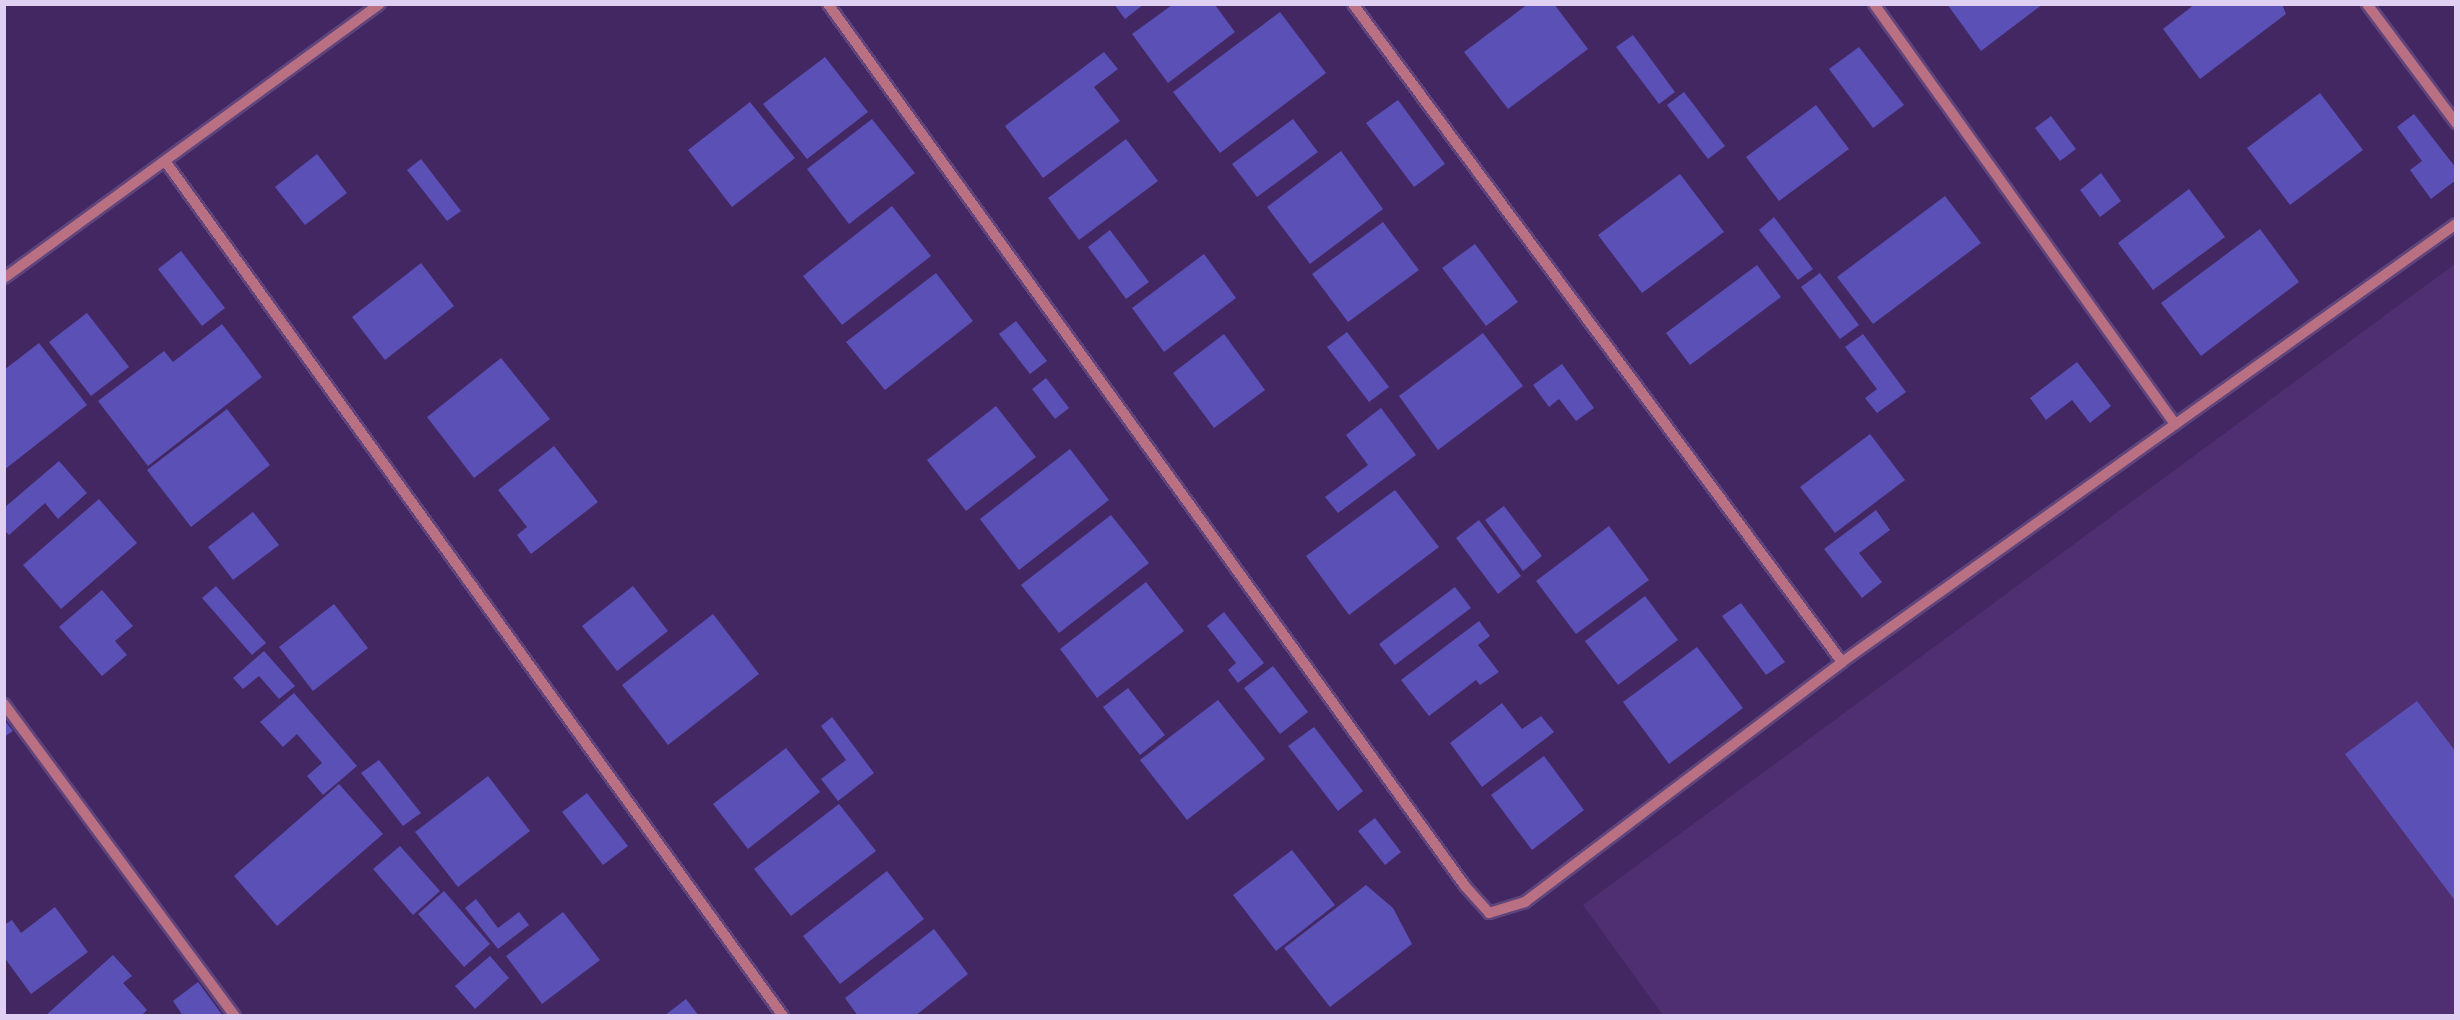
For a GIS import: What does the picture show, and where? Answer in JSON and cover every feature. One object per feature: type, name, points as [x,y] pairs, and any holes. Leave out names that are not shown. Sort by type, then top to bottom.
[{"type":"street","points":[[4,278],[380,4]]},
{"type":"street","points":[[828,4],[1458,876],[1489,913],[1525,902],[1842,662],[2456,224]]},
{"type":"street","points":[[1353,4],[1842,662]]},
{"type":"street","points":[[1874,4],[2175,424]]},
{"type":"street","points":[[2367,4],[2456,123]]},
{"type":"street","points":[[165,161],[783,1016]]},
{"type":"street","points":[[4,704],[235,1016]]},
{"type":"shaded area","points":[[2455,264],[2455,1015],[1663,1015],[1583,905]]},
{"type":"building","points":[[1114,4],[1144,4],[1125,19]]},
{"type":"building","points":[[1528,4],[1554,4],[1588,49],[1508,109],[1464,52]]},
{"type":"building","points":[[1947,4],[2043,4],[1981,51]]},
{"type":"building","points":[[2195,4],[2282,4],[2286,14],[2200,79],[2163,29]]},
{"type":"building","points":[[1172,5],[1215,5],[1235,32],[1168,83],[1132,34]]},
{"type":"building","points":[[1280,12],[1326,73],[1220,153],[1173,92]]},
{"type":"building","points":[[1633,35],[1675,92],[1659,104],[1616,47]]},
{"type":"building","points":[[1859,47],[1904,105],[1873,128],[1829,69]]},
{"type":"building","points":[[1104,52],[1118,69],[1094,87],[1120,121],[1043,178],[1005,126]]},
{"type":"building","points":[[825,57],[868,112],[807,159],[763,104]]},
{"type":"building","points":[[1684,92],[1725,146],[1708,159],[1667,105]]},
{"type":"building","points":[[2320,93],[2363,150],[2290,205],[2247,148]]},
{"type":"building","points":[[1398,100],[1445,164],[1414,187],[1366,123]]},
{"type":"building","points":[[750,102],[795,158],[732,207],[688,150]]},
{"type":"building","points":[[1816,105],[1849,149],[1779,201],[1746,157]]},
{"type":"building","points":[[2414,114],[2456,168],[2456,180],[2431,199],[2410,170],[2422,161],[2397,127]]},
{"type":"building","points":[[2051,116],[2076,149],[2060,161],[2035,128]]},
{"type":"building","points":[[872,119],[915,173],[849,224],[807,169]]},
{"type":"building","points":[[1293,119],[1318,152],[1257,197],[1232,164]]},
{"type":"building","points":[[1126,139],[1158,181],[1079,240],[1048,198]]},
{"type":"building","points":[[1341,151],[1383,209],[1310,264],[1267,207]]},
{"type":"building","points":[[317,154],[347,193],[305,225],[275,187]]},
{"type":"building","points":[[421,159],[461,211],[447,221],[407,170]]},
{"type":"building","points":[[2101,173],[2121,201],[2100,217],[2080,190]]},
{"type":"building","points":[[1680,174],[1724,232],[1642,293],[1598,235]]},
{"type":"building","points":[[2189,189],[2225,237],[2153,290],[2118,243]]},
{"type":"building","points":[[1945,196],[1981,243],[1873,324],[1837,277]]},
{"type":"building","points":[[892,206],[931,256],[842,325],[803,276]]},
{"type":"building","points":[[1774,217],[1813,269],[1798,280],[1759,230]]},
{"type":"building","points":[[1383,222],[1419,270],[1348,322],[1312,274]]},
{"type":"building","points":[[2260,229],[2299,282],[2201,356],[2161,303]]},
{"type":"building","points":[[1110,230],[1149,282],[1126,299],[1088,247]]},
{"type":"building","points":[[1475,244],[1518,302],[1486,326],[1442,268]]},
{"type":"building","points":[[181,251],[225,308],[202,326],[158,269]]},
{"type":"building","points":[[1204,254],[1236,298],[1164,352],[1132,308]]},
{"type":"building","points":[[421,263],[454,306],[385,360],[352,317]]},
{"type":"building","points":[[1757,265],[1781,297],[1690,365],[1666,333]]},
{"type":"building","points":[[936,273],[973,321],[885,390],[846,342]]},
{"type":"building","points":[[1820,273],[1859,325],[1840,339],[1801,287]]},
{"type":"building","points":[[87,313],[129,367],[91,396],[49,342]]},
{"type":"building","points":[[1016,321],[1047,361],[1030,374],[999,334]]},
{"type":"building","points":[[222,324],[262,377],[148,466],[98,401],[164,351],[173,362]]},
{"type":"building","points":[[1347,332],[1389,387],[1369,402],[1327,347]]},
{"type":"building","points":[[1483,333],[1523,386],[1438,450],[1399,396]]},
{"type":"building","points":[[1224,334],[1265,390],[1214,428],[1173,373]]},
{"type":"building","points":[[1863,334],[1906,392],[1877,413],[1865,398],[1877,389],[1845,347]]},
{"type":"building","points":[[39,343],[87,405],[4,470],[4,370]]},
{"type":"building","points":[[501,358],[550,419],[474,478],[427,417]]},
{"type":"building","points":[[2077,362],[2111,406],[2090,423],[2072,400],[2046,420],[2030,398]]},
{"type":"building","points":[[1562,364],[1594,408],[1576,421],[1559,399],[1549,407],[1533,385]]},
{"type":"building","points":[[1046,378],[1069,408],[1055,419],[1032,389]]},
{"type":"building","points":[[996,406],[1036,457],[966,511],[927,460]]},
{"type":"building","points":[[1381,408],[1416,455],[1338,513],[1325,497],[1368,465],[1346,435]]},
{"type":"building","points":[[227,409],[270,465],[191,527],[147,470]]},
{"type":"building","points":[[1870,434],[1905,480],[1835,533],[1800,487]]},
{"type":"building","points":[[554,446],[598,502],[531,554],[517,535],[527,527],[498,490]]},
{"type":"building","points":[[1070,449],[1109,500],[1019,570],[980,519]]},
{"type":"building","points":[[59,461],[87,493],[58,519],[45,503],[9,535],[4,530],[4,508]]},
{"type":"building","points":[[1395,490],[1439,547],[1349,615],[1306,556]]},
{"type":"building","points":[[99,499],[137,543],[61,609],[23,565]]},
{"type":"building","points":[[1504,506],[1542,556],[1523,571],[1485,520]]},
{"type":"building","points":[[1876,510],[1890,530],[1859,553],[1882,582],[1862,598],[1824,549]]},
{"type":"building","points":[[253,512],[279,545],[233,580],[208,547]]},
{"type":"building","points":[[1111,515],[1149,563],[1059,633],[1021,585]]},
{"type":"building","points":[[1479,520],[1521,576],[1498,594],[1456,538]]},
{"type":"building","points":[[1609,526],[1649,580],[1576,634],[1536,581]]},
{"type":"building","points":[[1146,582],[1184,631],[1097,698],[1060,649]]},
{"type":"building","points":[[216,586],[266,643],[252,655],[202,598]]},
{"type":"building","points":[[633,586],[668,631],[617,671],[582,626]]},
{"type":"building","points":[[1455,587],[1471,608],[1395,665],[1379,644]]},
{"type":"building","points":[[102,590],[133,626],[115,641],[127,655],[102,676],[59,627]]},
{"type":"building","points":[[1645,596],[1678,640],[1618,685],[1585,641]]},
{"type":"building","points":[[1741,603],[1785,662],[1766,675],[1722,616]]},
{"type":"building","points":[[334,604],[368,648],[313,691],[279,647]]},
{"type":"building","points":[[1224,612],[1264,663],[1238,683],[1228,670],[1236,663],[1207,626]]},
{"type":"building","points":[[713,614],[759,674],[668,745],[622,685]]},
{"type":"building","points":[[1479,621],[1490,636],[1478,645],[1499,672],[1480,685],[1476,680],[1429,716],[1401,680]]},
{"type":"building","points":[[1697,647],[1743,708],[1669,764],[1623,702]]},
{"type":"building","points":[[264,651],[295,686],[279,699],[259,676],[243,689],[233,678]]},
{"type":"building","points":[[1273,666],[1308,712],[1280,734],[1244,688]]},
{"type":"building","points":[[1128,688],[1165,735],[1140,755],[1103,707]]},
{"type":"building","points":[[294,693],[357,766],[323,795],[307,776],[322,763],[297,734],[283,747],[260,722]]},
{"type":"building","points":[[1218,700],[1265,759],[1187,820],[1140,760]]},
{"type":"building","points":[[2417,701],[2456,752],[2456,902],[2345,754]]},
{"type":"building","points":[[1502,703],[1522,729],[1541,716],[1554,732],[1482,787],[1450,743]]},
{"type":"building","points":[[832,717],[874,773],[838,801],[821,779],[846,760],[821,726]]},
{"type":"building","points":[[4,720],[13,731],[4,737]]},
{"type":"building","points":[[1314,727],[1363,791],[1338,811],[1288,746]]},
{"type":"building","points":[[786,748],[820,792],[748,849],[713,804]]},
{"type":"building","points":[[1544,756],[1584,810],[1532,850],[1491,795]]},
{"type":"building","points":[[379,760],[421,813],[403,826],[361,773]]},
{"type":"building","points":[[488,776],[530,831],[458,887],[415,832]]},
{"type":"building","points":[[339,784],[383,834],[277,926],[234,876]]},
{"type":"building","points":[[587,793],[628,846],[603,865],[562,812]]},
{"type":"building","points":[[839,804],[876,851],[791,916],[754,869]]},
{"type":"building","points":[[1375,818],[1401,852],[1385,865],[1358,831]]},
{"type":"building","points":[[400,846],[440,891],[413,915],[373,869]]},
{"type":"building","points":[[1292,850],[1335,905],[1276,951],[1233,895]]},
{"type":"building","points":[[887,871],[924,919],[840,984],[803,936]]},
{"type":"building","points":[[1366,885],[1393,908],[1412,944],[1330,1007],[1284,948]]},
{"type":"building","points":[[444,891],[490,944],[464,967],[418,914]]},
{"type":"building","points":[[476,899],[498,928],[519,912],[529,925],[498,949],[465,908]]},
{"type":"building","points":[[55,907],[88,952],[31,994],[4,957],[4,925],[12,920],[21,933]]},
{"type":"building","points":[[563,912],[600,960],[542,1004],[506,956]]},
{"type":"building","points":[[934,929],[968,974],[915,1016],[858,1016],[845,998]]},
{"type":"building","points":[[113,955],[132,976],[123,983],[147,1010],[141,1016],[45,1016]]},
{"type":"building","points":[[490,956],[509,978],[475,1009],[455,986]]},
{"type":"building","points":[[198,982],[223,1016],[183,1016],[173,1001]]},
{"type":"building","points":[[686,999],[699,1016],[664,1016]]}]
